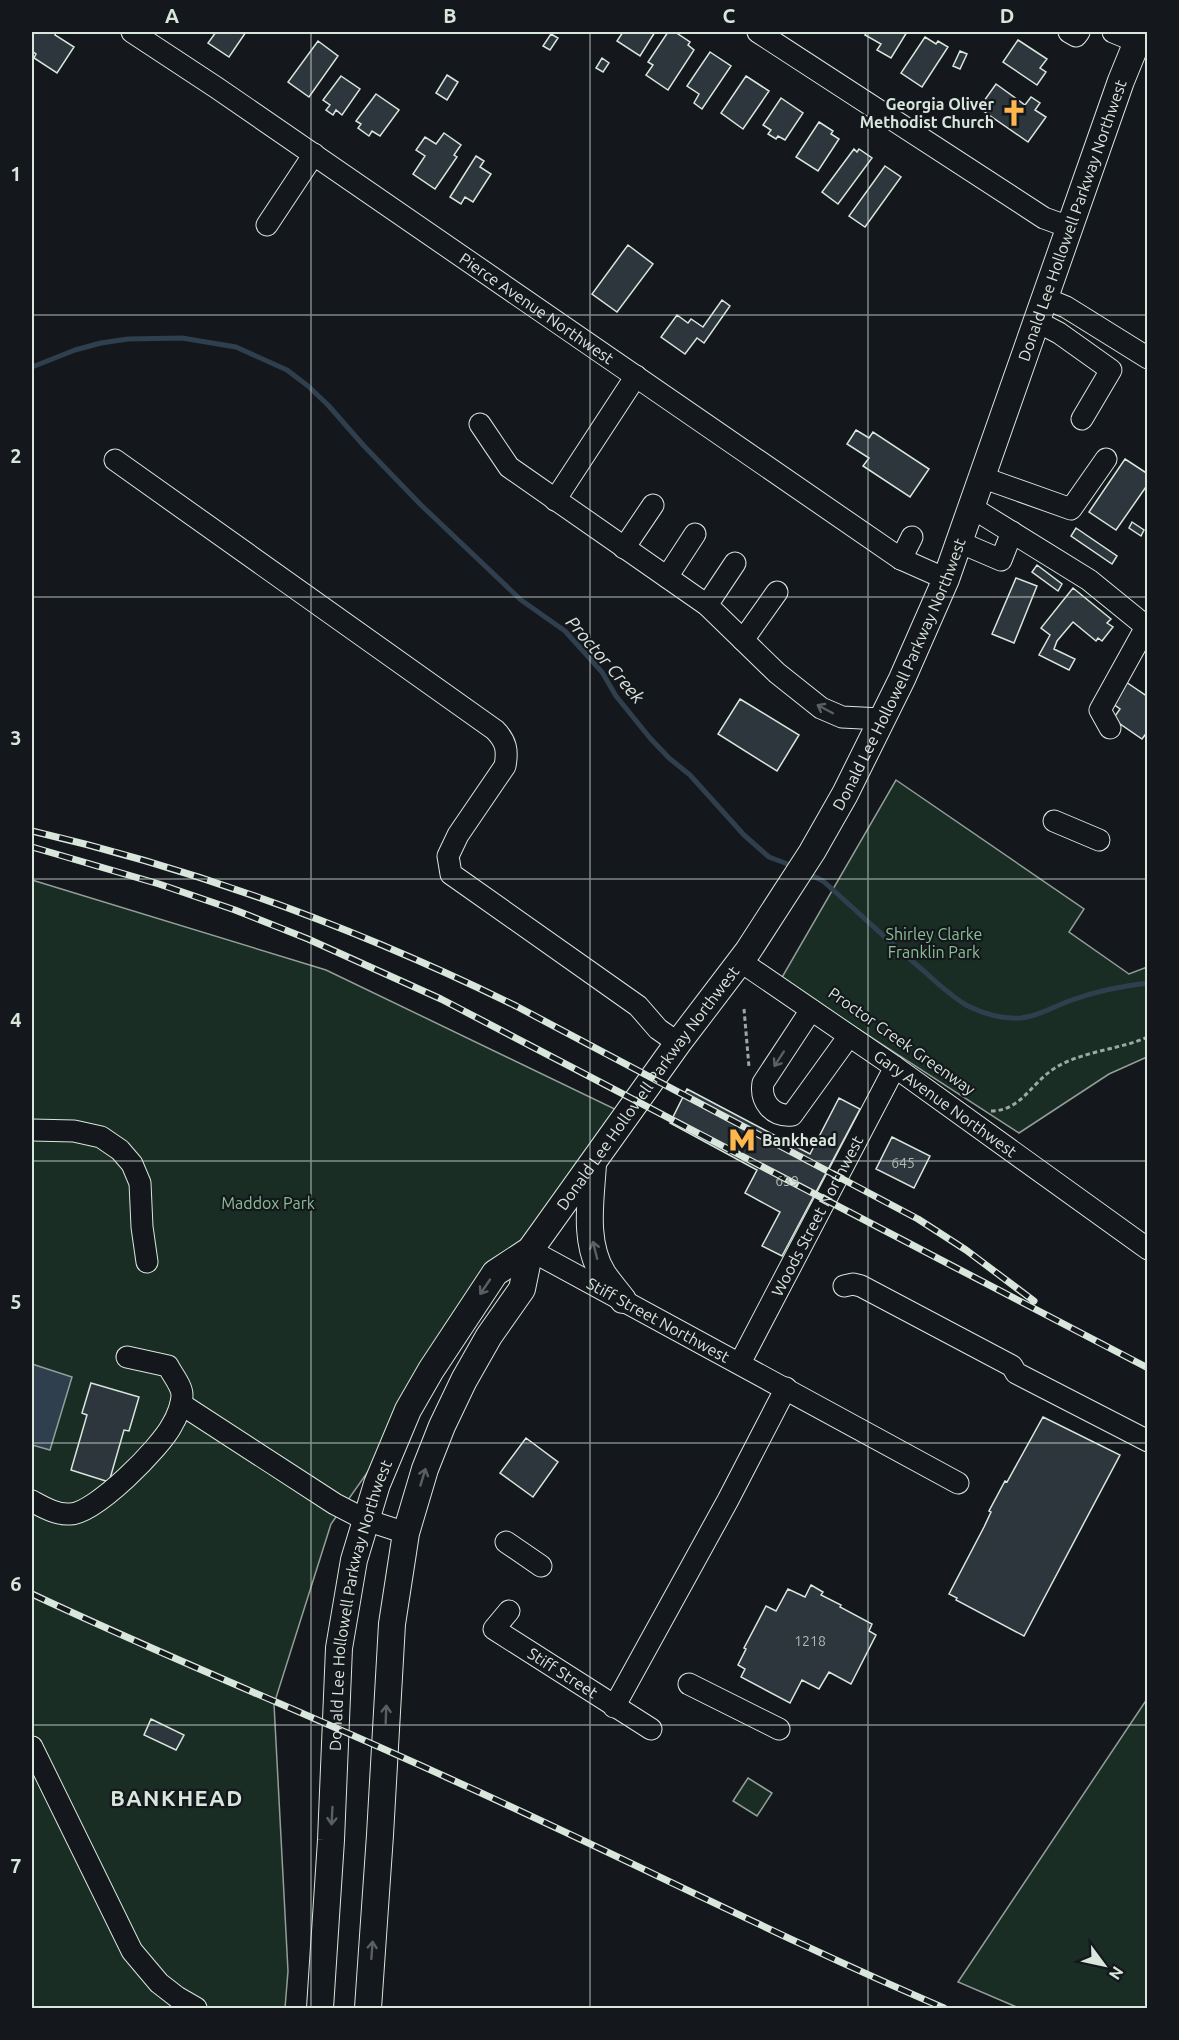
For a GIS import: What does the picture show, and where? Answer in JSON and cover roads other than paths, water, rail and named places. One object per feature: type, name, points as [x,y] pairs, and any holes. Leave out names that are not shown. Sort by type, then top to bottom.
[{"type":"main road","name":"Donald Lee Hollowell Parkway Northwest","points":[[320,2008],[339,1648],[354,1560],[377,1484],[391,1449],[408,1410],[431,1370],[495,1273],[530,1250],[593,1164],[678,1043],[740,961],[812,852],[845,794],[902,679],[946,579],[1069,227],[1139,37]]},
{"type":"main road","points":[[593,1164],[590,1223],[593,1251],[602,1273],[623,1300]]},
{"type":"main road","name":"Donald Lee Hollowell Parkway Northwest","points":[[368,2008],[391,1635],[397,1580],[406,1533],[425,1469],[442,1426],[489,1336],[522,1289],[530,1250]]},
{"type":"street","name":"Pierce Avenue Northwest","points":[[132,32],[314,154],[901,559],[946,579]]},
{"type":"street","points":[[758,32],[1044,218],[1069,227]]},
{"type":"street","points":[[1069,32],[1076,36],[1079,32]]},
{"type":"street","points":[[1113,32],[1139,37]]},
{"type":"street","points":[[267,225],[314,154]]},
{"type":"street","points":[[1040,309],[1066,307],[1148,358]]},
{"type":"street","points":[[1040,309],[1059,333],[1111,370],[1082,419]]},
{"type":"street","points":[[555,500],[636,376]]},
{"type":"street","points":[[480,424],[509,467],[707,605],[777,673],[821,708],[842,717],[881,719]]},
{"type":"street","points":[[981,477],[1071,509],[1106,459]]},
{"type":"street","points":[[115,460],[495,730],[503,738],[507,755],[505,766],[458,835],[448,856],[451,874],[638,1006],[658,1029],[678,1043]]},
{"type":"street","points":[[624,548],[653,505]]},
{"type":"street","points":[[971,507],[1089,580],[1147,628],[1100,710],[1110,728]]},
{"type":"street","points":[[959,542],[1001,560],[1012,532]]},
{"type":"street","points":[[667,577],[695,534]]},
{"type":"street","points":[[901,559],[912,537]]},
{"type":"street","points":[[707,605],[735,563]]},
{"type":"street","points":[[743,640],[777,592]]},
{"type":"street","points":[[1054,821],[1099,840]]},
{"type":"street","name":"Gary Avenue Northwest","points":[[740,961],[895,1067],[1148,1249]]},
{"type":"street","points":[[811,1010],[763,1083],[764,1102],[770,1108],[783,1116],[792,1115],[849,1036]]},
{"type":"street","name":"Woods Street Northwest","points":[[740,1363],[895,1067]]},
{"type":"street","points":[[32,1130],[74,1131],[101,1137],[120,1150],[132,1164],[140,1183],[142,1227],[147,1262]]},
{"type":"street","name":"Stiff Street Northwest","points":[[530,1250],[958,1483]]},
{"type":"street","points":[[844,1286],[853,1284],[861,1286],[1012,1366],[1016,1373],[1148,1441]]},
{"type":"street","points":[[32,1501],[51,1511],[71,1515],[90,1508],[128,1478],[172,1427],[181,1404],[182,1393],[168,1366],[127,1357]]},
{"type":"street","points":[[614,1707],[728,1500],[786,1388]]},
{"type":"street","points":[[181,1404],[335,1504],[366,1520],[406,1533]]},
{"type":"street","points":[[506,1542],[541,1566]]},
{"type":"street","name":"Stiff Street","points":[[509,1611],[494,1629],[651,1729]]},
{"type":"street","points":[[689,1684],[779,1729]]},
{"type":"street","points":[[32,1747],[132,1951],[159,1983],[196,2008]]},
{"type":"water","points":[[32,1364],[72,1377],[50,1450],[32,1445]]},
{"type":"waterway","name":"Proctor Creek","points":[[32,367],[75,350],[101,343],[128,339],[182,338],[236,347],[287,370],[328,405],[421,505],[521,600],[565,631],[602,672],[616,696],[650,738],[690,775],[744,835],[769,857],[793,866]]},
{"type":"waterway","name":"Proctor Creek","points":[[807,873],[823,881],[951,994],[968,1006],[987,1014],[1007,1018],[1028,1017],[1091,994],[1148,983]]},
{"type":"railway","points":[[32,831],[157,864],[218,883],[339,928],[458,978],[516,1006],[918,1219],[966,1250],[1034,1301]]},
{"type":"railway","points":[[32,847],[159,884],[235,910],[308,939],[441,999],[1148,1368]]},
{"type":"railway","points":[[32,1594],[446,1777],[944,2008]]},
{"type":"place","name":"Georgia Oliver Methodist Church","points":[[1014,113]]},
{"type":"place","name":"Bankhead","points":[[742,1140]]},
{"type":"district","name":"BANKHEAD","points":[[177,1798]]},
{"type":"park label","name":"Shirley Clarke Franklin Park","points":[[934,943]]},
{"type":"park label","name":"Maddox Park","points":[[268,1203]]}]
